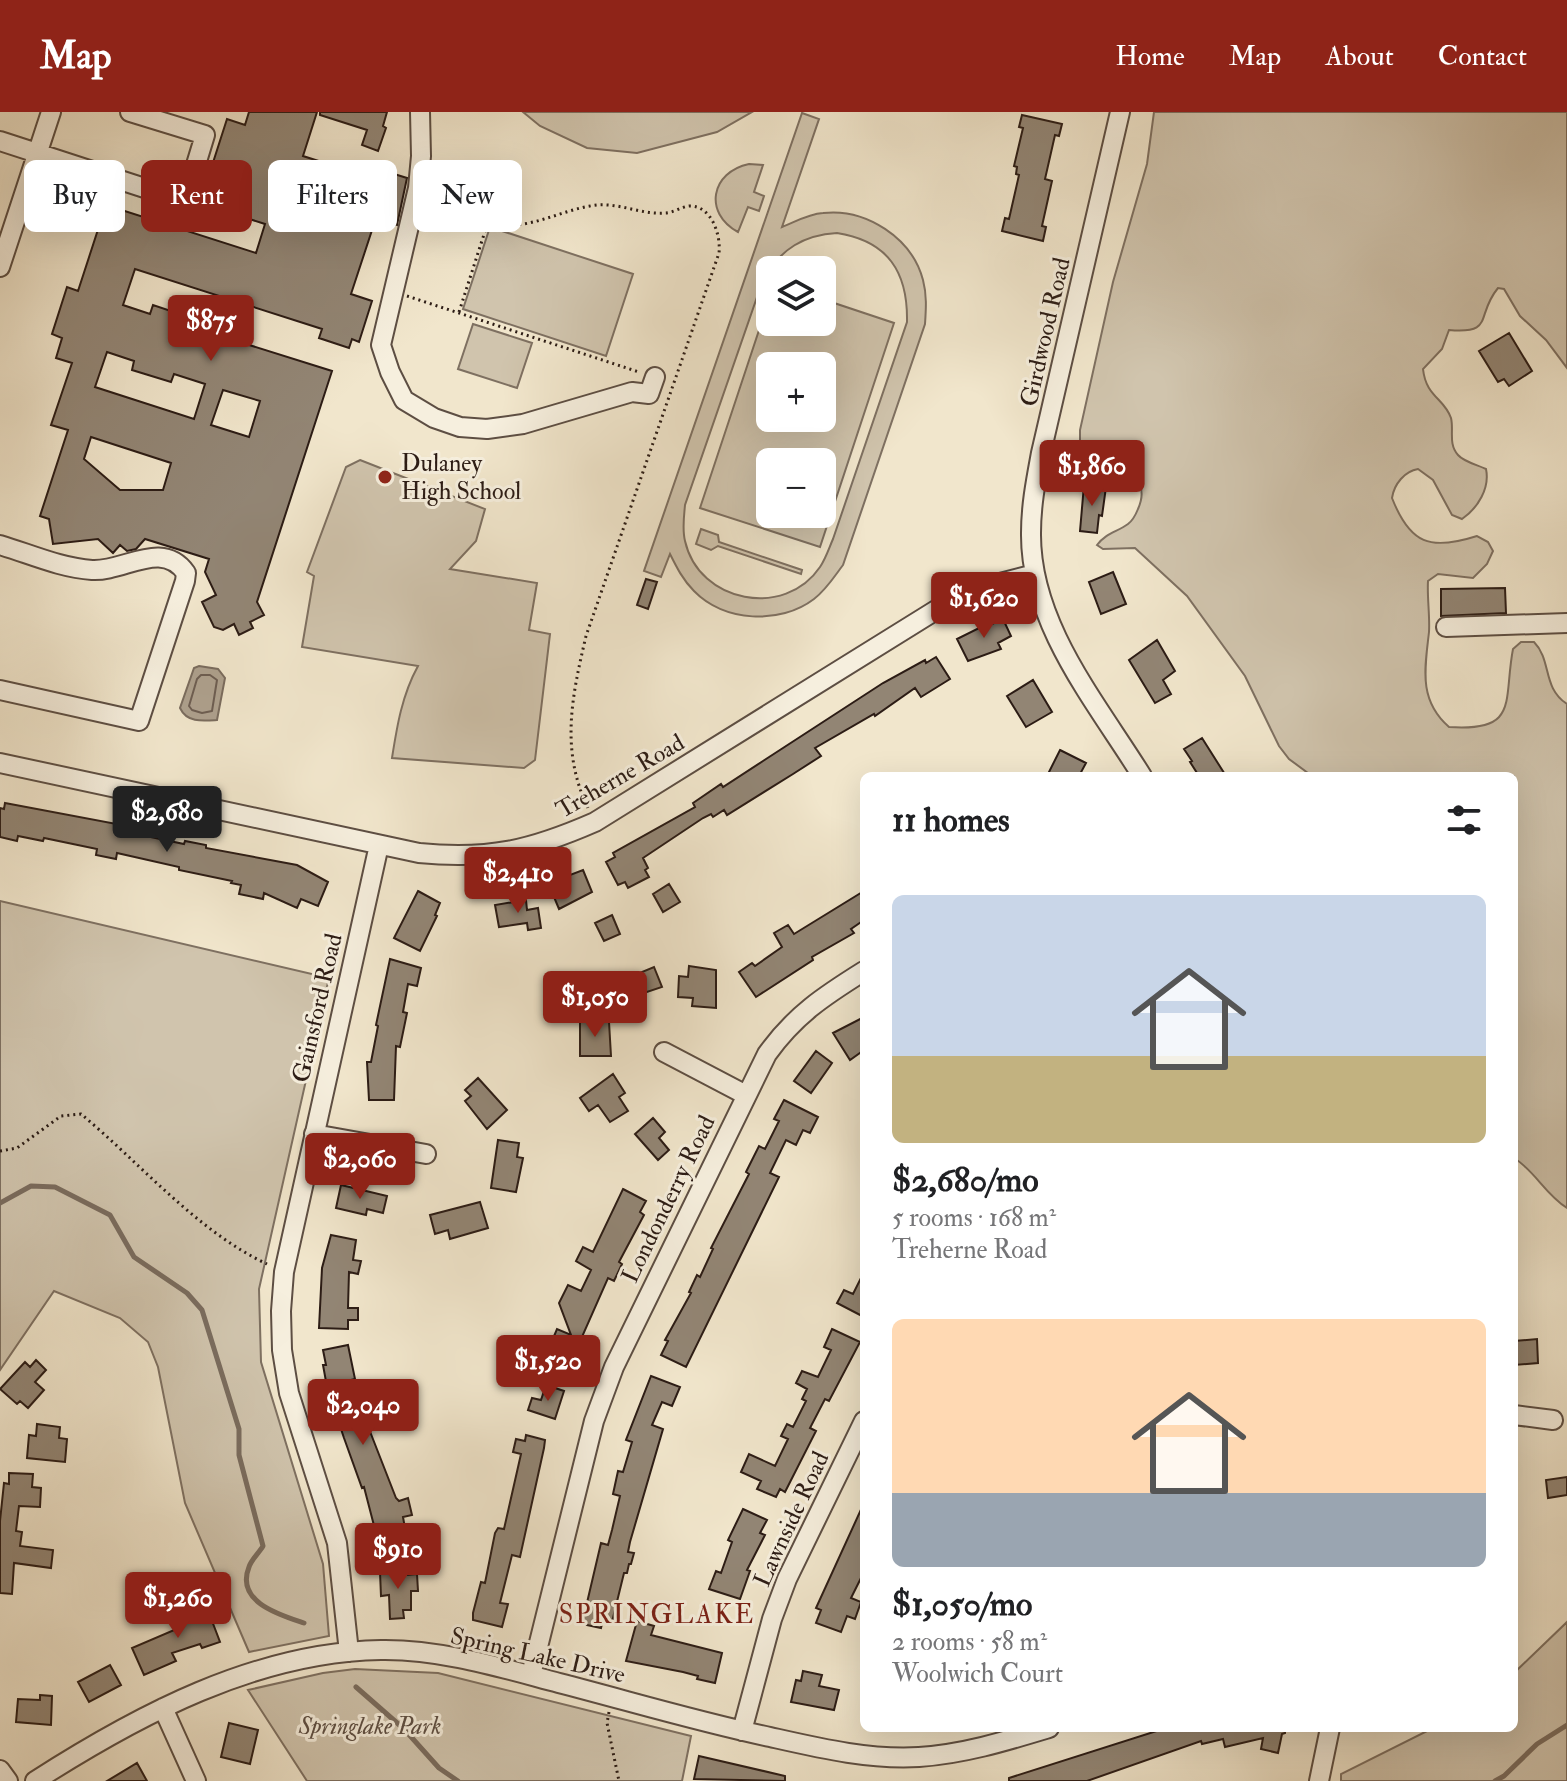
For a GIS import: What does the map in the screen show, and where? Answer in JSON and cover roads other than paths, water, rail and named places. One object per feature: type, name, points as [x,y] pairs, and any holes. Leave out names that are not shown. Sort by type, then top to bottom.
[{"type":"street","points":[[0,267],[51,112]]},
{"type":"street","points":[[0,141],[163,194],[185,190],[191,181],[205,135],[130,112]]},
{"type":"street","points":[[420,112],[418,188],[381,345],[404,400],[434,418],[460,427],[487,429],[523,424],[632,392],[649,394],[664,380]]},
{"type":"street","name":"Girdwood Road","points":[[1120,112],[1033,496],[1031,535],[1035,574],[1052,627],[1140,772]]},
{"type":"street","points":[[0,545],[64,565],[93,570],[110,569],[154,556],[174,560],[186,573],[139,721],[0,690]]},
{"type":"street","name":"Treherne Road","points":[[0,763],[419,853],[485,856],[558,839],[595,822],[949,602],[977,589],[1035,574]]},
{"type":"street","points":[[1446,627],[1567,623]]},
{"type":"street","name":"Gainsford Road","points":[[349,1652],[337,1543],[289,1393],[282,1350],[281,1311],[284,1272],[379,845]]},
{"type":"street","name":"Londonderry Road","points":[[531,1675],[594,1421],[614,1367],[767,1054],[802,1013],[860,974]]},
{"type":"street","points":[[664,1052],[746,1095]]},
{"type":"street","points":[[314,1134],[426,1154]]},
{"type":"street","points":[[1518,1416],[1553,1420]]},
{"type":"street","name":"Lawnside Road","points":[[742,1731],[772,1619],[787,1579],[860,1429]]},
{"type":"street","name":"Spring Lake Drive","points":[[35,1781],[122,1727],[263,1670],[349,1652],[385,1650],[443,1655],[531,1675],[829,1751],[918,1757],[960,1752],[1034,1732]]},
{"type":"street","points":[[163,1708],[196,1781]]},
{"type":"street","points":[[1319,1781],[1329,1732]]},
{"type":"street","points":[[0,1770],[8,1781]]},
{"type":"water","points":[[194,668],[218,669],[225,678],[217,720],[191,719],[180,708]]},
{"type":"waterway","points":[[0,1203],[31,1186],[55,1187],[110,1215],[134,1257],[187,1293],[202,1310],[239,1429],[239,1455],[263,1546],[249,1567],[246,1579],[248,1589],[262,1605],[304,1623]]},
{"type":"waterway","points":[[356,1687],[404,1729],[439,1768],[458,1781]]},
{"type":"waterway","points":[[1495,1781],[1537,1744],[1567,1725]]},
{"type":"place","name":"Dulaney High School","points":[[385,477]]},
{"type":"district","name":"SPRINGLAKE","points":[[657,1614]]},
{"type":"park label","name":"Springlake Park","points":[[370,1726]]}]
